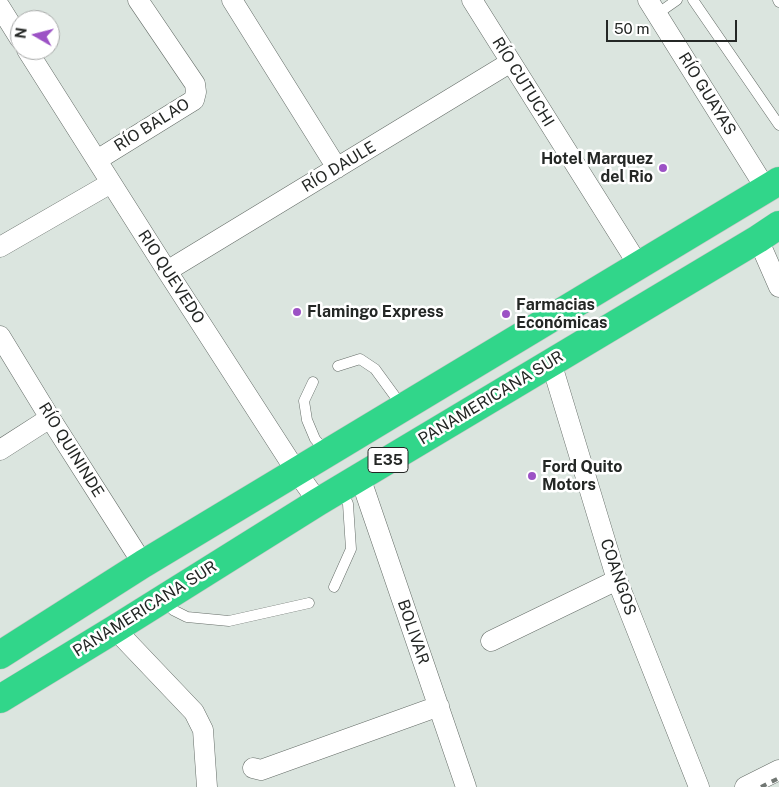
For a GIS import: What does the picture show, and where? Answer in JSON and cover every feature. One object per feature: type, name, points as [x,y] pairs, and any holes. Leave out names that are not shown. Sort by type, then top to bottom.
[{"type":"highway","name":"E35","points":[[0,655],[143,564],[773,185]]},
{"type":"highway","name":"PANAMERICANA SUR","points":[[0,699],[318,502],[768,232]]},
{"type":"street","name":"RÍO BALAO","points":[[97,160],[194,100],[196,92],[194,84],[138,0]]},
{"type":"street","points":[[232,0],[337,168]]},
{"type":"street","name":"RÍO CUTUCHI","points":[[472,0],[639,266]]},
{"type":"street","name":"RÍO GUAYAS","points":[[652,7],[773,185]]},
{"type":"street","points":[[0,8],[10,24]]},
{"type":"street","name":"RIO QUEVEDO","points":[[33,60],[167,271],[318,502]]},
{"type":"street","name":"RÍO DAULE","points":[[167,271],[511,62]]},
{"type":"street","points":[[0,247],[111,183]]},
{"type":"street","points":[[768,232],[779,287]]},
{"type":"street","name":"RÍO QUININDE","points":[[0,336],[143,564]]},
{"type":"street","name":"COANGOS","points":[[551,362],[617,580],[699,787]]},
{"type":"street","points":[[0,450],[50,418]]},
{"type":"street","name":"BOLIVAR","points":[[350,483],[439,706],[466,787]]},
{"type":"street","points":[[492,641],[617,580]]},
{"type":"street","points":[[115,629],[194,712],[203,730],[207,787]]},
{"type":"street","points":[[253,768],[261,770],[439,706]]},
{"type":"street","points":[[745,787],[779,770]]},
{"type":"lane","points":[[652,7],[678,0]]},
{"type":"lane","points":[[693,0],[779,125]]},
{"type":"lane","points":[[338,366],[360,360],[375,369],[403,407]]},
{"type":"lane","points":[[313,382],[304,401],[307,420],[316,439],[327,453]]},
{"type":"lane","points":[[334,587],[351,550],[348,504],[350,483]]},
{"type":"lane","points":[[164,598],[173,610],[187,617],[229,621],[309,602]]},
{"type":"railway","points":[[761,787],[779,778]]},
{"type":"place","name":"Hotel Marquez del Rio","points":[[663,168]]},
{"type":"place","name":"Flamingo Express","points":[[297,312]]},
{"type":"place","name":"Farmacias Económicas","points":[[506,314]]},
{"type":"place","name":"Ford Quito Motors","points":[[532,476]]}]
